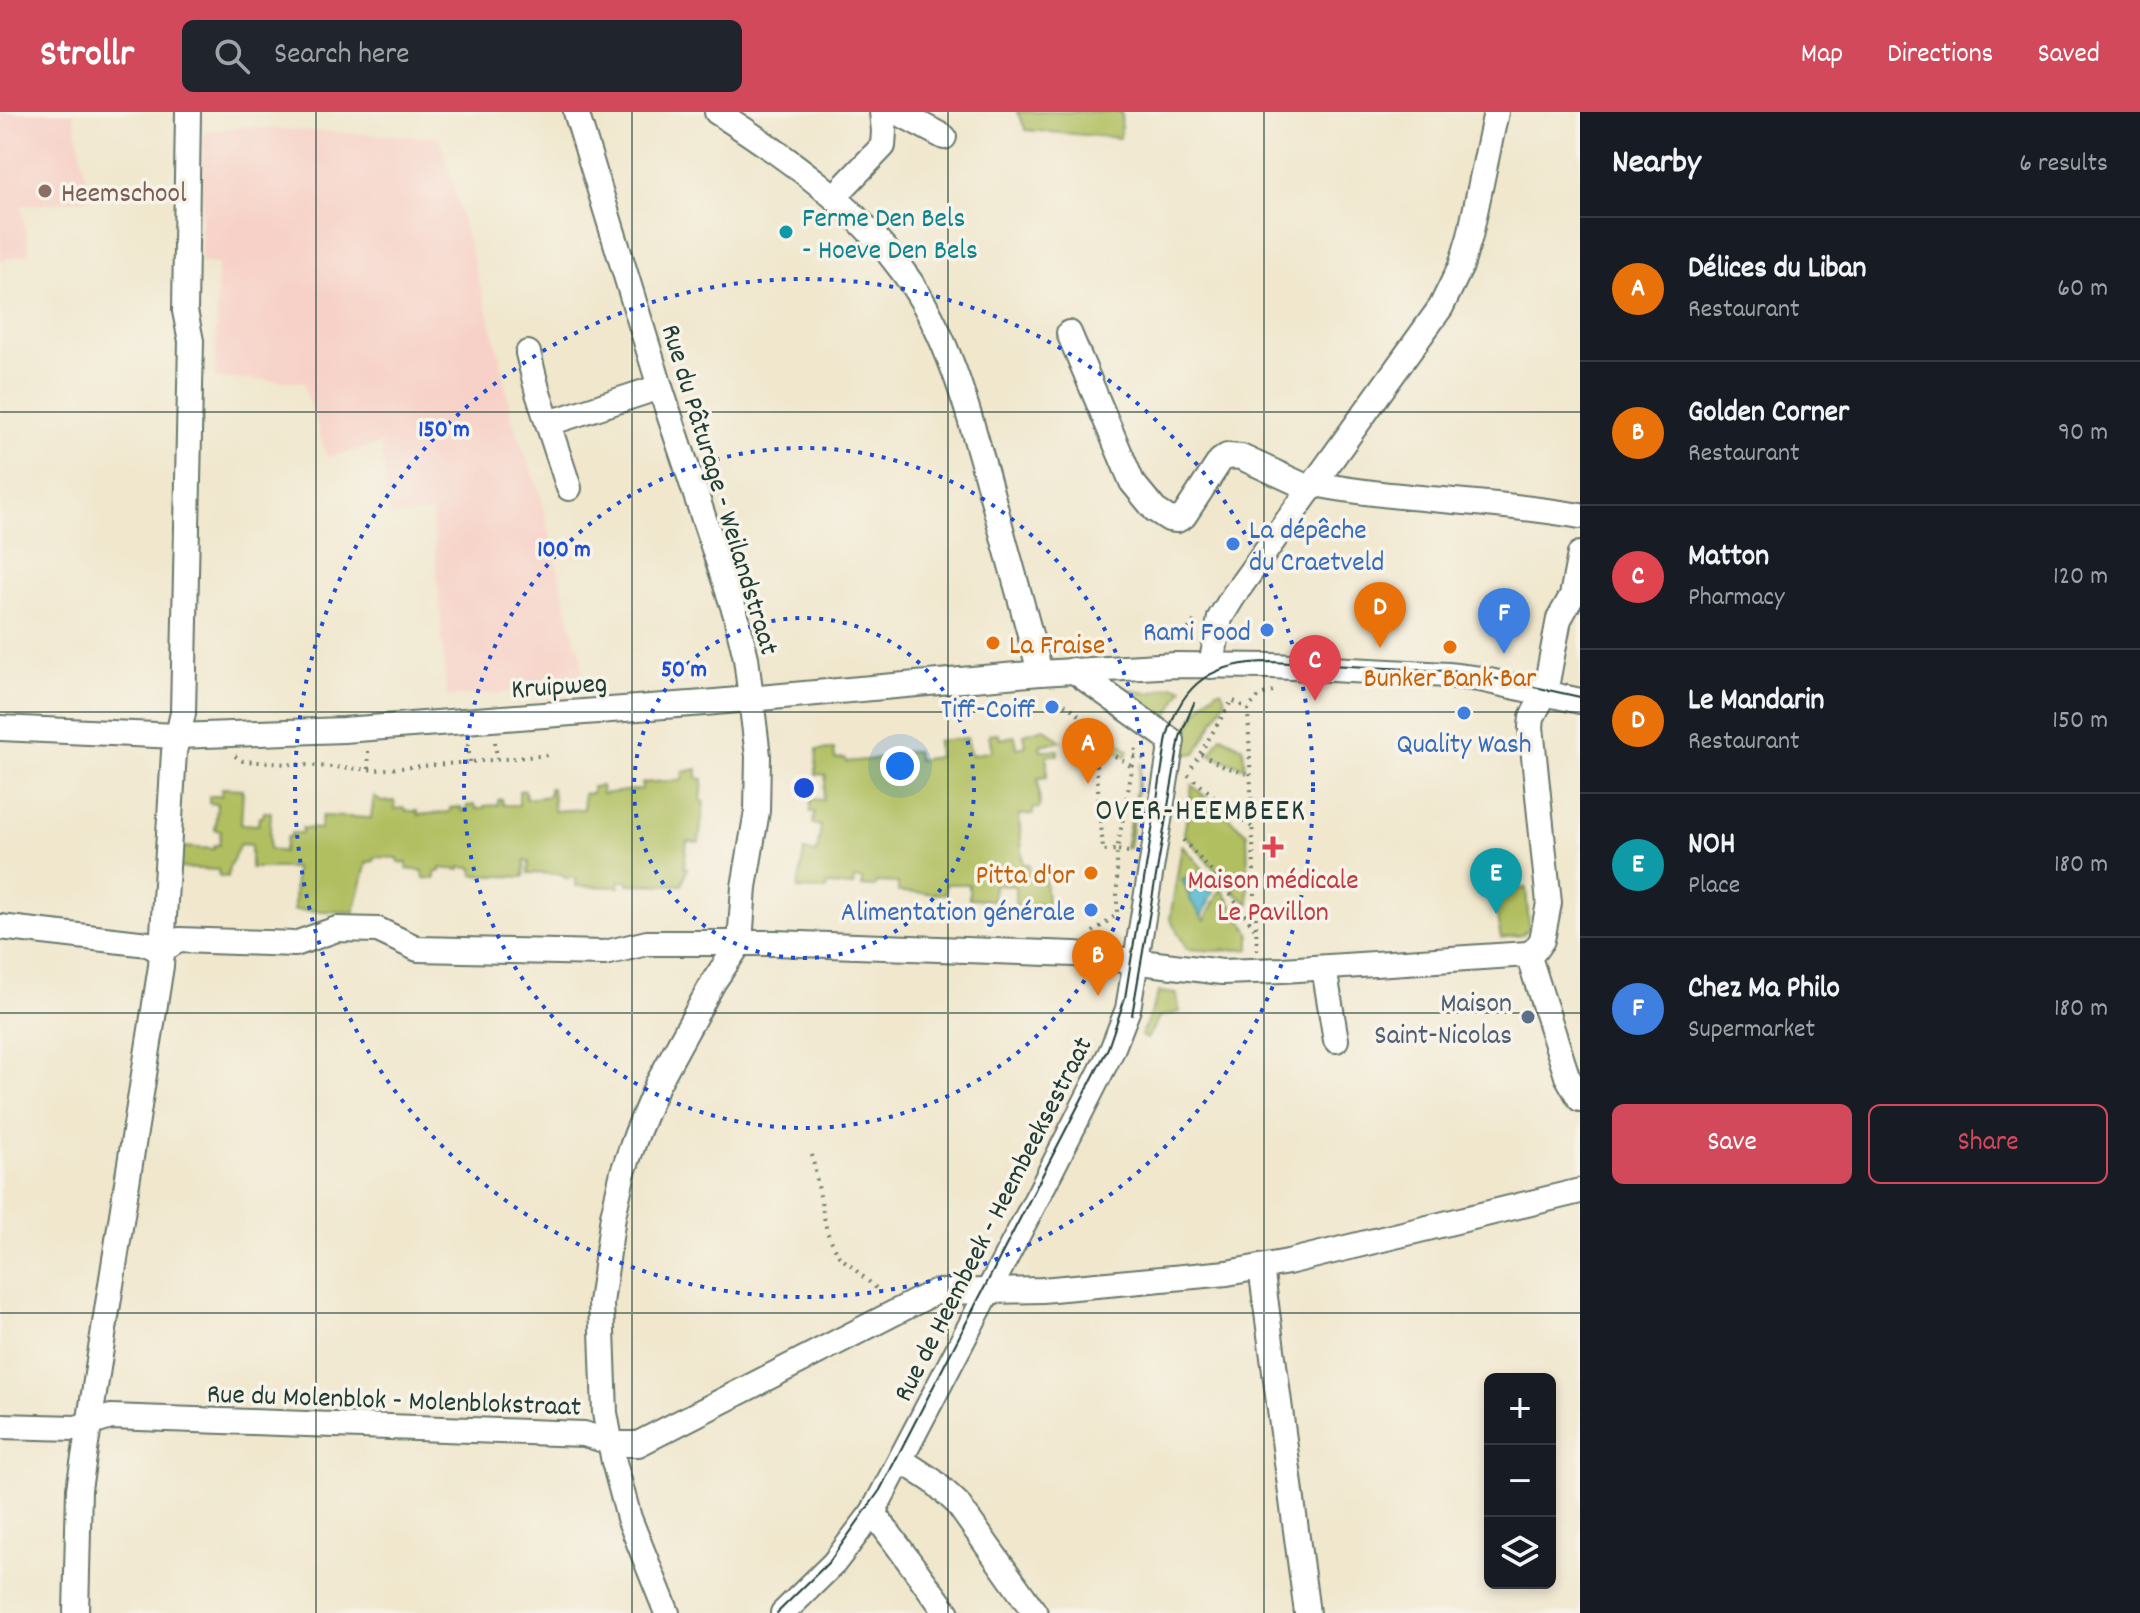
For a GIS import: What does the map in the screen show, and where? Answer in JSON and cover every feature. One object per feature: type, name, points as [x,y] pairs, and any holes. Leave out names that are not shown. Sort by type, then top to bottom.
[{"type":"street","points":[[76,1613],[77,1510],[160,976],[177,736],[183,713],[191,341],[185,311],[188,112]]},
{"type":"street","points":[[717,112],[779,153],[835,196],[904,272],[935,327],[969,415],[1038,683]]},
{"type":"street","points":[[835,196],[883,146],[882,112]]},
{"type":"street","points":[[897,112],[944,137]]},
{"type":"street","points":[[1211,666],[1220,618],[1241,584],[1423,335],[1451,289],[1470,236],[1496,112]]},
{"type":"street","name":"Rue du Pâturage - Weilandstraat","points":[[579,113],[583,140],[660,387],[735,612],[746,658],[758,756],[758,794],[744,887],[740,943]]},
{"type":"street","points":[[1069,333],[1132,482],[1162,515],[1177,520],[1184,516],[1220,461],[1227,456],[1241,457],[1313,486],[1531,508],[1580,516]]},
{"type":"street","points":[[528,353],[569,488]]},
{"type":"street","points":[[549,423],[660,387]]},
{"type":"street","points":[[160,951],[179,940],[295,944],[337,929],[378,930],[418,949],[605,953],[647,943],[740,943],[1075,954],[1222,972],[1528,954],[1542,940],[1549,912],[1532,717],[1545,693],[1559,619],[1572,596],[1580,554]]},
{"type":"street","name":"Kruipweg","points":[[0,728],[177,736],[344,730],[751,699],[1038,683],[1073,670],[1175,665],[1272,666],[1448,675],[1580,701]]},
{"type":"street","name":"Rue de Heembeek - Heembeeksestraat","points":[[783,1613],[828,1570],[873,1512],[1116,1040],[1128,1009],[1172,741],[1073,670]]},
{"type":"street","points":[[0,927],[148,944],[160,951]]},
{"type":"street","points":[[667,1613],[629,1518],[610,1442],[603,1384],[601,1303],[607,1247],[620,1186],[657,1085],[714,981],[740,943]]},
{"type":"street","points":[[1528,954],[1567,1076],[1580,1099]]},
{"type":"street","points":[[1324,968],[1336,1040]]},
{"type":"street","name":"Rue du Molenblok - Molenblokstraat","points":[[0,1426],[66,1429],[111,1417],[584,1434],[623,1445],[638,1444],[935,1292],[1042,1290],[1135,1283],[1261,1267],[1580,1191]]},
{"type":"street","points":[[1261,1267],[1307,1613]]},
{"type":"street","points":[[901,1460],[933,1481],[957,1503],[1035,1613]]},
{"type":"street","points":[[873,1512],[947,1613]]},
{"type":"path","points":[[1166,641],[1181,640],[1196,618]]},
{"type":"path","points":[[1038,683],[1073,709],[1084,722],[1095,743],[1103,851],[1128,852]]},
{"type":"path","points":[[1269,952],[1257,952],[1248,709],[1260,695],[1273,691]]},
{"type":"path","points":[[1248,709],[1232,700],[1202,752],[1215,763],[1250,775]]},
{"type":"path","points":[[1088,932],[1094,932],[1117,916],[1117,850],[1142,717]]},
{"type":"path","points":[[494,736],[497,759]]},
{"type":"path","points":[[468,738],[470,762]]},
{"type":"path","points":[[1095,743],[1132,767]]},
{"type":"path","points":[[367,746],[369,769]]},
{"type":"path","points":[[235,755],[243,761],[369,769],[550,755]]},
{"type":"path","points":[[1186,774],[1252,827]]},
{"type":"path","points":[[1183,840],[1223,884],[1256,930]]},
{"type":"path","points":[[812,1155],[827,1232],[839,1256],[886,1296]]},
{"type":"shaded area","name":"Heemschool","points":[[0,112],[73,112],[90,199],[21,206],[30,253],[0,261]]},
{"type":"shaded area","points":[[241,127],[440,138],[500,357],[511,416],[540,493],[576,646],[580,646],[584,686],[447,697],[432,513],[389,516],[381,444],[327,457],[303,382],[215,378],[218,264],[201,262],[204,132]]},
{"type":"green space","points":[[1017,112],[1122,112],[1120,138],[1026,130]]},
{"type":"green space","points":[[1173,686],[1183,688],[1163,725],[1118,689],[1150,693]]},
{"type":"green space","points":[[1217,690],[1221,690],[1226,699],[1196,753],[1182,755],[1193,719]]},
{"type":"green space","points":[[1101,727],[1128,750],[1126,757],[1097,738],[1094,730]]},
{"type":"green space","points":[[1044,728],[1061,741],[1040,745],[1041,750],[1058,750],[1058,755],[1047,755],[1047,777],[1038,778],[1040,808],[1033,809],[1033,814],[1019,815],[1023,864],[1029,864],[1030,879],[1045,877],[1047,904],[1015,905],[1015,886],[994,885],[993,900],[969,899],[969,884],[946,884],[945,894],[898,892],[898,883],[876,882],[875,887],[862,886],[862,879],[854,879],[853,886],[827,885],[826,890],[798,889],[804,851],[817,853],[821,826],[813,824],[815,812],[810,812],[811,799],[823,800],[826,775],[816,774],[817,750],[834,749],[835,759],[845,758],[846,762],[916,751],[918,760],[938,757],[937,741],[967,738],[971,755],[992,751],[989,734],[998,733],[1000,739],[1015,736],[1017,748],[1026,746],[1024,734]]},
{"type":"green space","points":[[1221,736],[1243,747],[1245,768],[1210,755]]},
{"type":"green space","points":[[1141,763],[1129,848],[1125,848]]},
{"type":"green space","points":[[697,769],[697,778],[703,779],[701,801],[704,802],[699,842],[687,841],[684,867],[687,868],[682,885],[628,884],[628,881],[619,881],[619,887],[576,886],[576,878],[565,878],[562,874],[528,873],[529,862],[525,861],[524,877],[473,875],[473,868],[460,867],[460,870],[440,868],[440,872],[435,872],[435,879],[424,878],[423,871],[407,869],[407,863],[398,862],[398,858],[375,857],[374,861],[367,862],[354,912],[294,910],[295,868],[251,868],[251,845],[240,844],[228,877],[219,876],[218,870],[179,868],[180,847],[214,849],[215,845],[219,845],[221,831],[215,830],[217,804],[209,803],[209,796],[221,796],[222,788],[243,789],[241,824],[258,825],[259,817],[263,817],[264,812],[271,812],[269,849],[283,852],[291,833],[302,833],[302,828],[320,829],[322,816],[371,818],[374,796],[381,802],[394,801],[395,809],[417,811],[418,815],[450,812],[450,808],[461,807],[461,811],[475,805],[476,809],[484,808],[498,805],[498,800],[502,799],[503,805],[519,805],[519,791],[525,790],[526,799],[549,796],[549,788],[552,788],[554,811],[584,809],[583,794],[592,793],[592,787],[601,786],[602,794],[642,789],[642,783],[682,780],[683,772]]},
{"type":"green space","points":[[1192,785],[1247,834],[1249,904],[1236,894],[1184,834]]},
{"type":"green space","points":[[1182,845],[1205,871],[1183,879],[1191,901],[1205,920],[1221,888],[1250,933],[1250,949],[1187,949],[1170,919]]},
{"type":"green space","points":[[1526,888],[1529,928],[1522,935],[1501,938],[1492,892]]},
{"type":"green space","points":[[1159,992],[1176,994],[1180,1012],[1159,1017],[1147,1039],[1141,1036]]},
{"type":"water","points":[[1196,874],[1213,892],[1202,917],[1182,879]]},
{"type":"tram line","points":[[777,1613],[830,1561],[880,1490],[1108,1048],[1125,998],[1167,737],[1173,718],[1192,689],[1217,671],[1271,662],[1466,672],[1580,697]]},
{"type":"tram line","points":[[1132,1015],[1180,737],[1194,703]]},
{"type":"place","name":"Heemschool","points":[[45,191]]},
{"type":"place","name":"Ferme Den Bels - Hoeve Den Bels","points":[[786,232]]},
{"type":"place","name":"La dépêche du Craetveld","points":[[1233,544]]},
{"type":"place","name":"Rami Food","points":[[1267,630]]},
{"type":"place","name":"La Fraise","points":[[993,643]]},
{"type":"place","name":"Bunker Bank Bar","points":[[1450,647]]},
{"type":"place","name":"Le Mandarin","points":[[1380,648]]},
{"type":"place","name":"Chez Ma Philo","points":[[1504,654]]},
{"type":"place","name":"Matton","points":[[1315,701]]},
{"type":"place","name":"Tiff-Coiff","points":[[1052,707]]},
{"type":"place","name":"Quality Wash","points":[[1464,713]]},
{"type":"place","name":"Délices du Liban","points":[[1088,784]]},
{"type":"place","name":"Maison médicale Le Pavillon","points":[[1273,847]]},
{"type":"place","name":"Pitta d'or","points":[[1091,873]]},
{"type":"place","name":"Alimentation générale","points":[[1091,910]]},
{"type":"place","name":"NOH","points":[[1496,914]]},
{"type":"place","name":"Golden Corner","points":[[1098,996]]},
{"type":"place","name":"Maison Saint-Nicolas","points":[[1528,1017]]},
{"type":"district","name":"OVER-HEEMBEEK","points":[[1201,809]]}]
